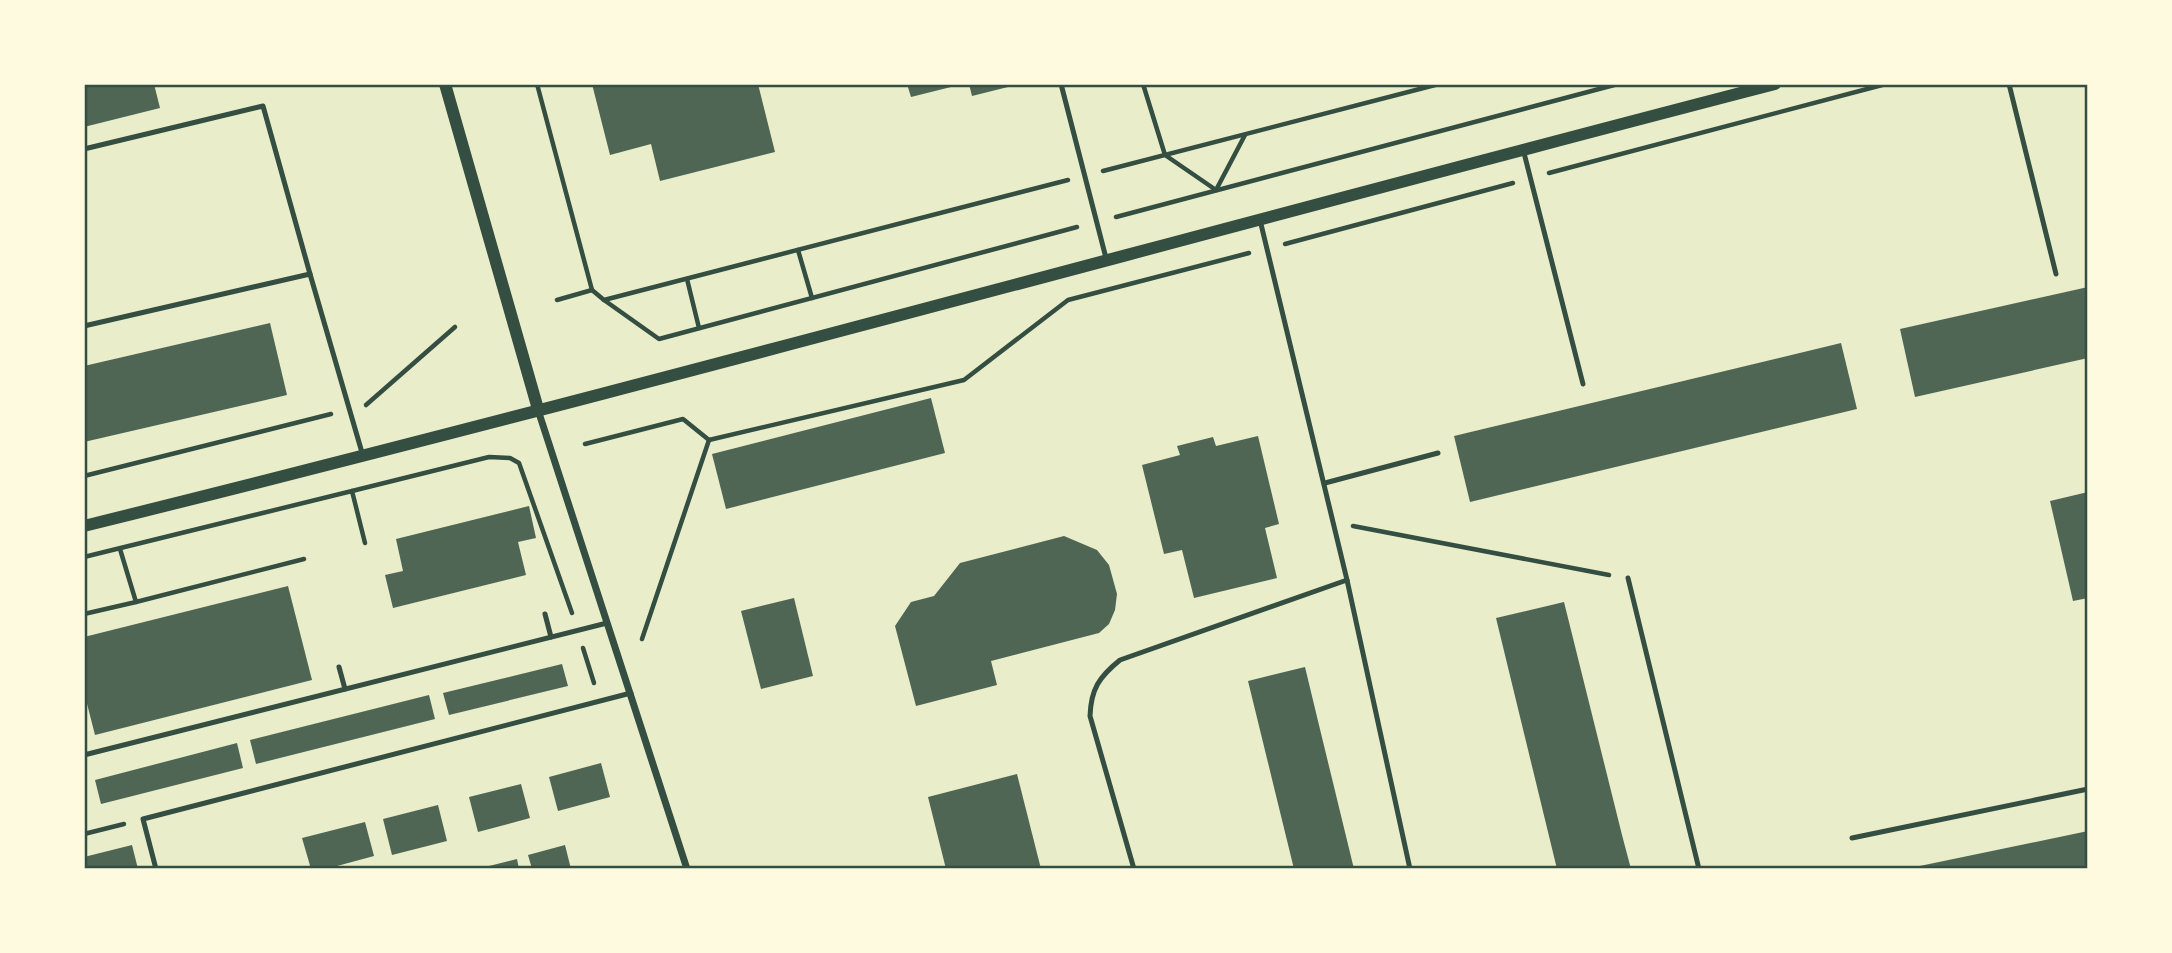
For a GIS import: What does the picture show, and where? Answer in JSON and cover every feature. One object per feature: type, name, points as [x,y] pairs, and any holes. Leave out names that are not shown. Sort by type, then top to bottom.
[{"type":"street","points":[[445,84],[538,409],[687,869]]},
{"type":"street","points":[[84,526],[363,456],[1259,217],[1775,84]]},
{"type":"lane","points":[[1061,84],[1106,258]]},
{"type":"lane","points":[[2009,84],[2056,274]]},
{"type":"lane","points":[[84,149],[263,106],[363,456]]},
{"type":"lane","points":[[1523,149],[1583,384]]},
{"type":"lane","points":[[1259,217],[1335,523],[1410,869]]},
{"type":"lane","points":[[84,326],[310,274]]},
{"type":"lane","points":[[1325,483],[1438,453]]},
{"type":"lane","points":[[1628,578],[1699,869]]},
{"type":"lane","points":[[1134,869],[1090,716],[1091,693],[1102,674],[1120,660],[1347,580]]},
{"type":"lane","points":[[545,614],[551,637]]},
{"type":"lane","points":[[84,755],[607,623]]},
{"type":"lane","points":[[340,667],[345,689]]},
{"type":"lane","points":[[156,869],[143,819],[631,693]]},
{"type":"lane","points":[[1852,838],[2088,789]]},
{"type":"path","points":[[537,84],[592,290],[604,300],[1439,84]]},
{"type":"path","points":[[1143,84],[1165,155],[1216,190],[1245,134]]},
{"type":"path","points":[[709,440],[964,380],[1068,300],[1886,84]]},
{"type":"path","points":[[799,250],[812,298]]},
{"type":"path","points":[[687,279],[699,328]]},
{"type":"path","points":[[557,300],[592,290]]},
{"type":"path","points":[[84,476],[369,404],[455,327]]},
{"type":"path","points":[[585,444],[683,419],[709,440]]},
{"type":"path","points":[[642,639],[709,440]]},
{"type":"path","points":[[84,557],[489,457],[510,458],[519,463],[577,630],[598,702]]},
{"type":"path","points":[[352,491],[365,543]]},
{"type":"path","points":[[1335,523],[1628,578]]},
{"type":"path","points":[[120,549],[136,602]]},
{"type":"path","points":[[84,614],[304,559]]},
{"type":"path","points":[[84,834],[143,819]]},
{"type":"building","points":[[84,84],[154,84],[160,108],[84,127]]},
{"type":"building","points":[[592,84],[758,84],[775,152],[660,181],[651,144],[610,155]]},
{"type":"building","points":[[907,84],[959,84],[959,85],[911,97]]},
{"type":"building","points":[[969,84],[1016,84],[1016,85],[972,96]]},
{"type":"building","points":[[2088,287],[2088,358],[1915,397],[1900,329]]},
{"type":"building","points":[[270,323],[287,395],[84,442],[84,366]]},
{"type":"building","points":[[1841,343],[1857,409],[1470,502],[1454,436]]},
{"type":"building","points":[[931,398],[945,453],[726,509],[712,454]]},
{"type":"building","points":[[1258,436],[1279,524],[1265,528],[1277,578],[1194,598],[1182,550],[1164,554],[1142,465],[1180,455],[1177,446],[1213,437],[1216,446]]},
{"type":"building","points":[[2088,492],[2088,598],[2073,601],[2050,501]]},
{"type":"building","points":[[529,506],[536,538],[518,542],[526,575],[393,608],[385,575],[403,571],[396,539]]},
{"type":"building","points":[[1064,536],[1097,550],[1109,565],[1117,594],[1115,610],[1109,624],[1099,633],[991,661],[997,685],[916,706],[895,626],[911,602],[934,596],[960,563]]},
{"type":"building","points":[[288,586],[312,680],[95,735],[84,692],[84,637]]},
{"type":"building","points":[[794,598],[813,676],[761,689],[741,611]]},
{"type":"building","points":[[1564,602],[1631,869],[1557,869],[1496,618]]},
{"type":"building","points":[[562,664],[568,686],[449,715],[443,693]]},
{"type":"building","points":[[1305,667],[1354,869],[1294,869],[1248,681]]},
{"type":"building","points":[[429,695],[435,719],[256,764],[250,740]]},
{"type":"building","points":[[237,743],[243,768],[101,804],[95,780]]},
{"type":"building","points":[[601,763],[610,797],[558,811],[549,777]]},
{"type":"building","points":[[1017,774],[1041,869],[946,869],[928,797]]},
{"type":"building","points":[[521,784],[530,818],[478,832],[469,797]]},
{"type":"building","points":[[438,805],[447,841],[392,855],[383,819]]},
{"type":"building","points":[[365,822],[374,856],[326,869],[311,869],[302,838]]},
{"type":"building","points":[[2088,831],[2088,869],[1910,869],[1910,868]]},
{"type":"building","points":[[132,845],[138,869],[84,869],[84,857]]},
{"type":"building","points":[[565,845],[571,869],[532,869],[528,855]]},
{"type":"building","points":[[517,859],[519,869],[481,869],[481,868]]}]
